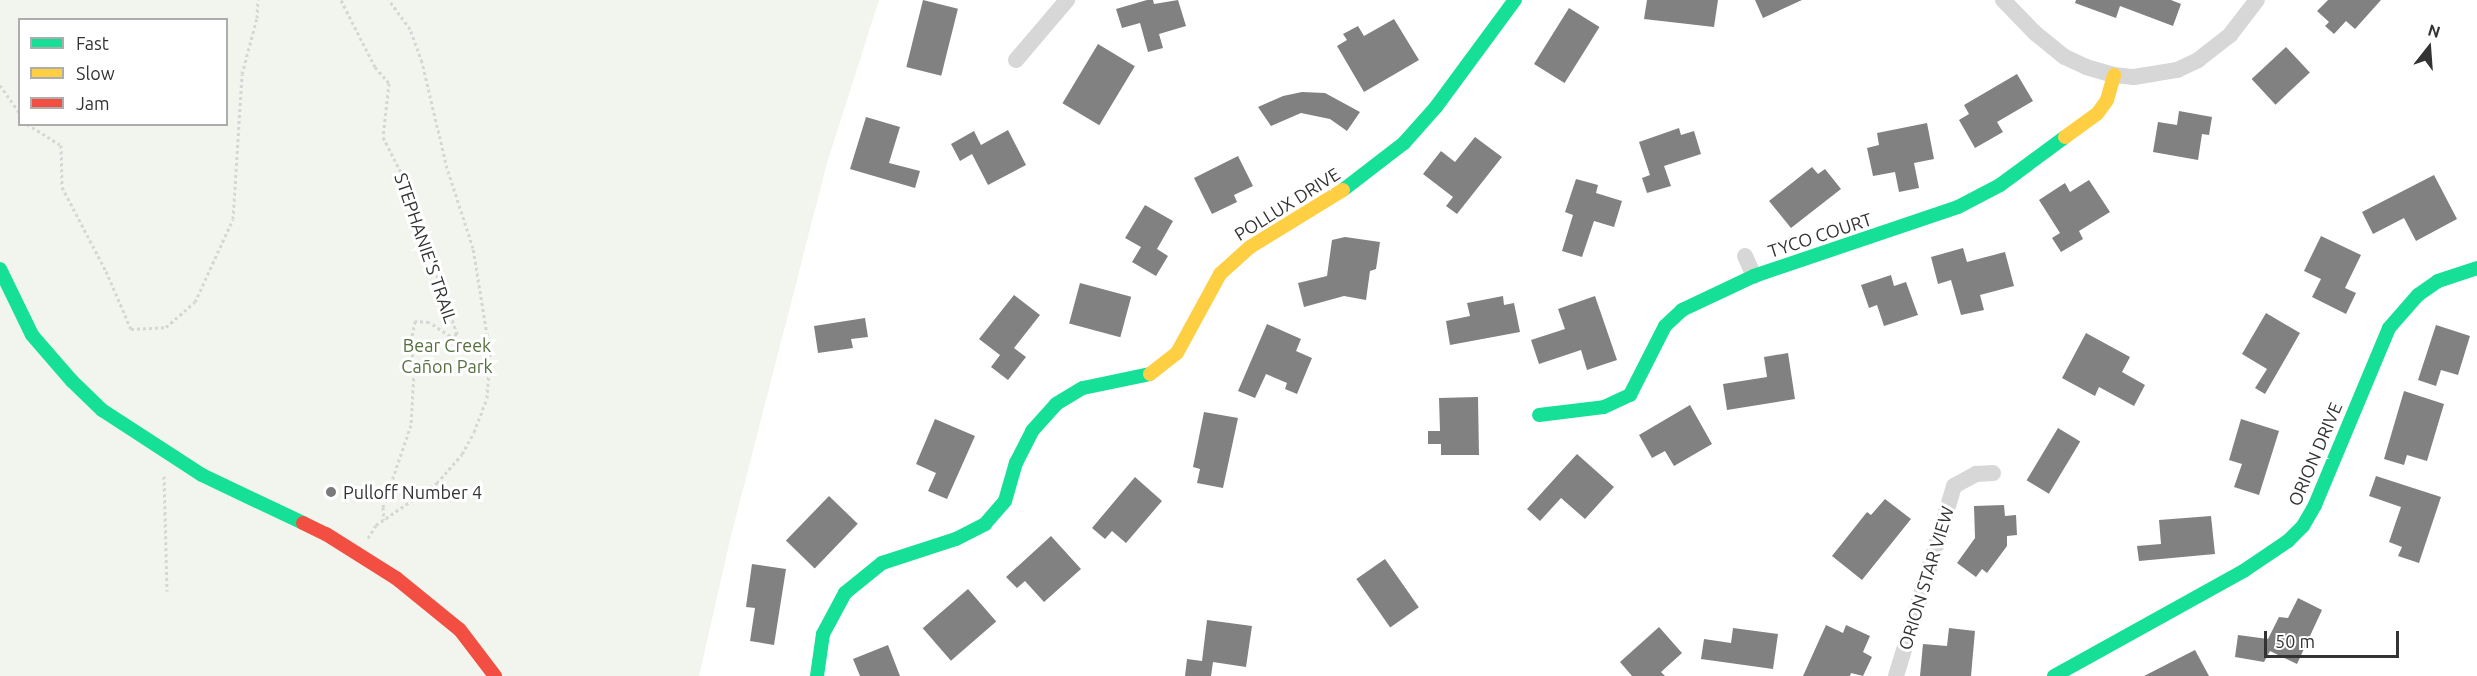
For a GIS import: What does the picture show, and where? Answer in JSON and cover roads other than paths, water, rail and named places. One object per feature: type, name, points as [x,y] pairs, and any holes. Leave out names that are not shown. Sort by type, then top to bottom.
[{"type":"street","points":[[1016,60],[1067,0]]},
{"type":"street","name":"POLLUX DRIVE","points":[[817,676],[823,634],[844,593],[882,563],[956,539],[985,524],[1005,501],[1017,463],[1032,431],[1056,404],[1083,388],[1153,373],[1166,364],[1178,353],[1220,274],[1250,247],[1330,200],[1404,142],[1436,107],[1515,0]]},
{"type":"street","points":[[2003,0],[2058,52],[2086,67],[2114,75],[2156,74],[2198,60],[2216,49],[2230,35],[2257,0]]},
{"type":"street","name":"TYCO COURT","points":[[1539,416],[1605,407],[1630,394],[1672,317],[1754,276],[1907,226],[1980,197],[2089,122],[2108,100],[2114,75]]},
{"type":"street","points":[[1745,256],[1754,276]]},
{"type":"street","name":"ORION DRIVE","points":[[2054,676],[2245,570],[2288,541],[2303,526],[2315,505],[2389,328],[2401,311],[2424,290],[2438,281],[2477,268]]},
{"type":"street","points":[[0,269],[11,296],[32,335],[72,381],[102,410],[202,475],[326,534],[405,585],[460,630],[495,676]]},
{"type":"street","name":"ORION STAR VIEW","points":[[1896,676],[1953,486],[1976,474],[1994,473]]},
{"type":"place","name":"Pulloff Number 4","points":[[331,492]]},
{"type":"park label","name":"Bear Creek Cañon Park","points":[[447,356]]}]
